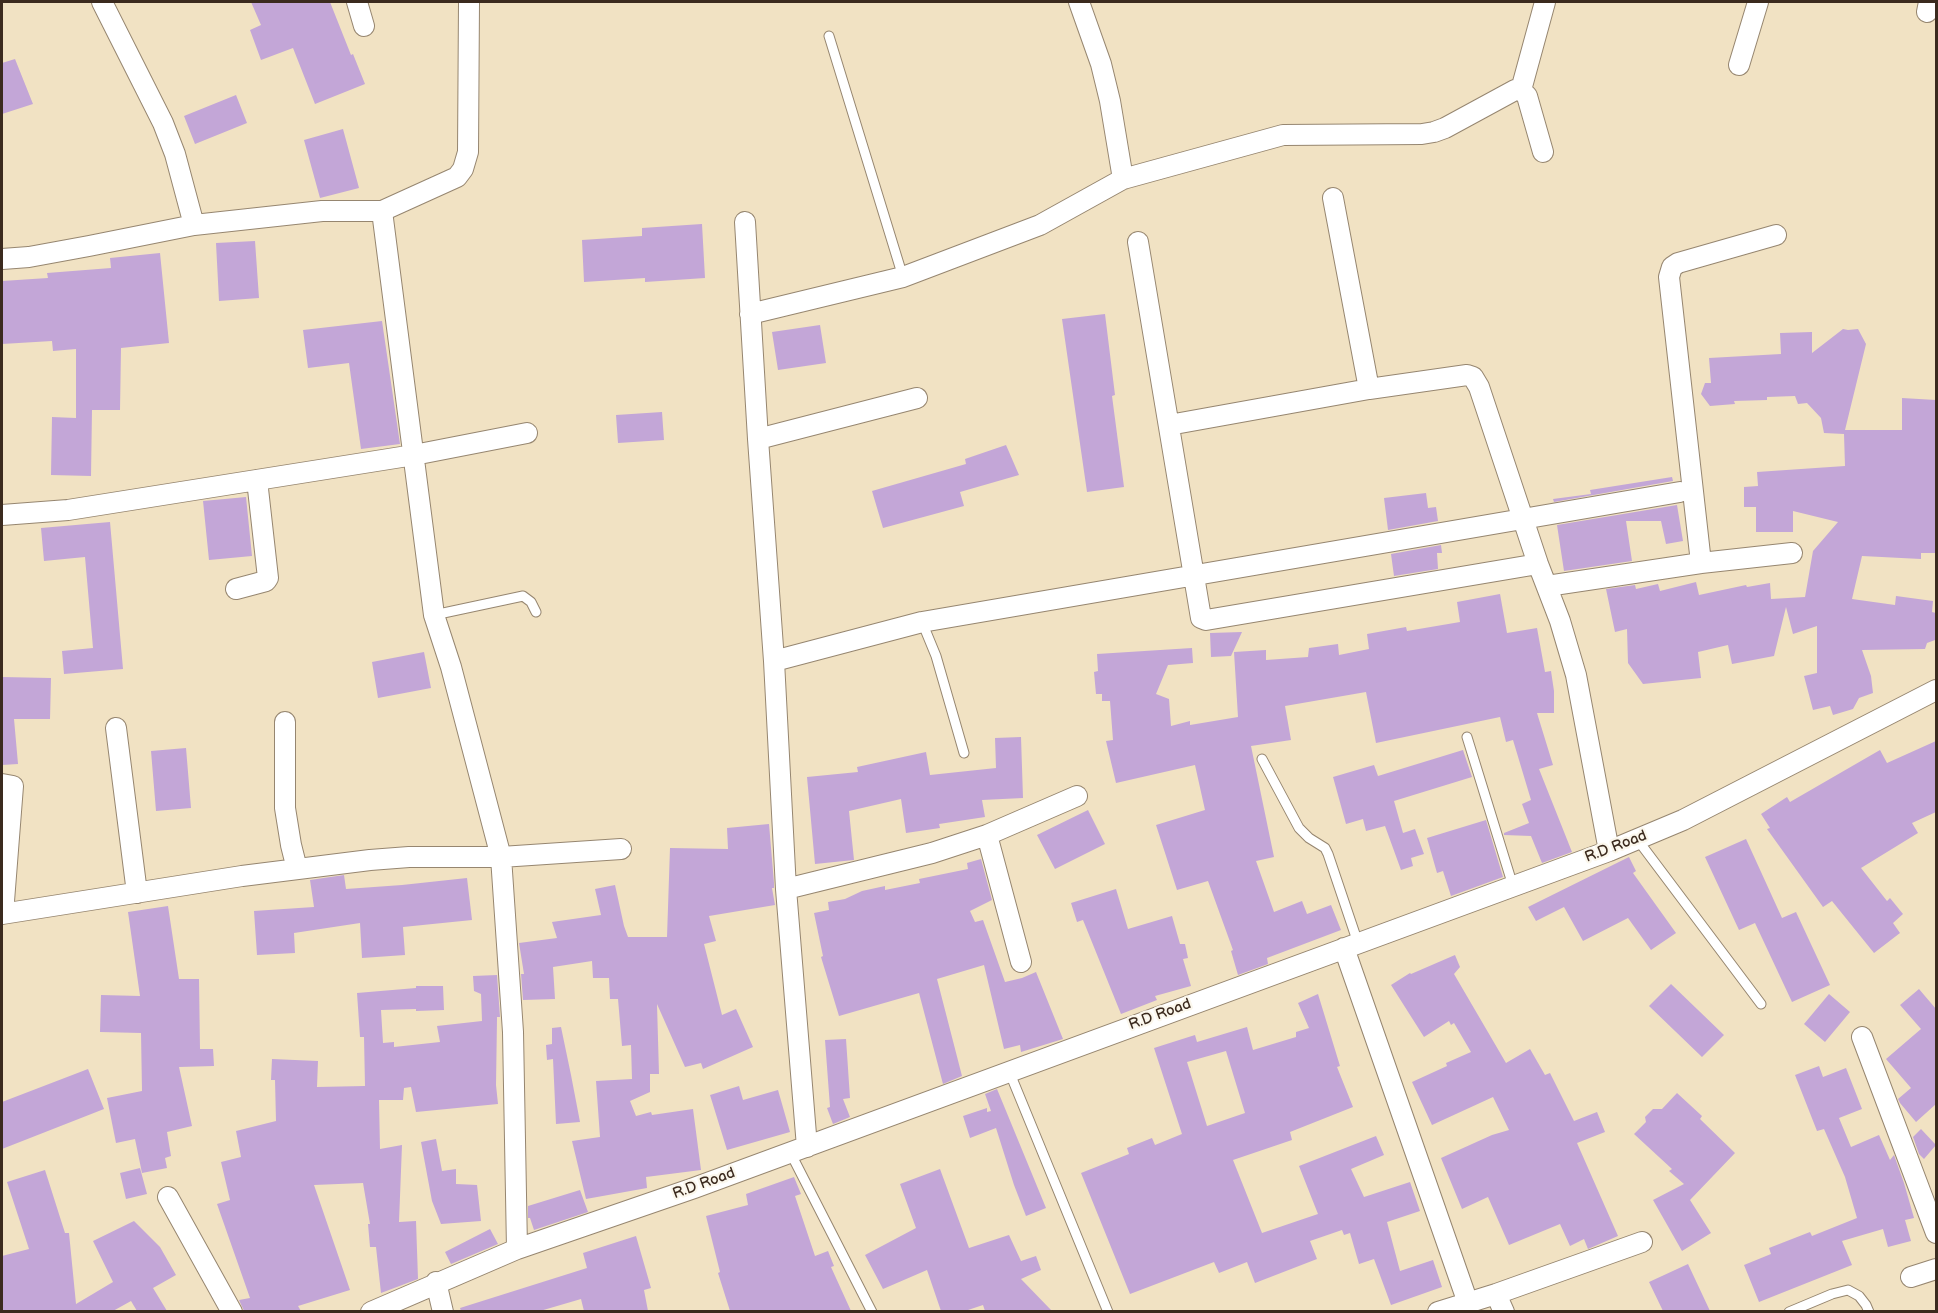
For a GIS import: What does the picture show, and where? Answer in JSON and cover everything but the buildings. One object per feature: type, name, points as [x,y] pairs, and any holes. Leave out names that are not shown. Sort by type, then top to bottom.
[{"type":"street","points":[[102,2],[163,123],[175,154],[194,225]]},
{"type":"street","points":[[357,2],[364,26]]},
{"type":"street","points":[[2,259],[29,257],[194,225],[322,211],[382,212],[457,177],[463,170],[468,152],[469,2]]},
{"type":"street","points":[[1079,2],[1101,64],[1110,100],[1123,179]]},
{"type":"street","points":[[1521,90],[1545,2]]},
{"type":"street","points":[[1739,65],[1758,2]]},
{"type":"street","points":[[750,314],[903,277],[1040,225],[1123,179],[1283,135],[1434,132],[1515,90],[1521,90],[1527,96],[1542,152]]},
{"type":"street","points":[[1333,198],[1369,389]]},
{"type":"street","points":[[382,212],[434,615],[451,667],[501,857],[513,1032],[517,1249]]},
{"type":"street","points":[[745,222],[774,661],[799,1150]]},
{"type":"street","points":[[1701,563],[1669,277],[1672,267],[1677,263],[1776,235]]},
{"type":"street","points":[[1138,242],[1201,618],[1206,620],[1538,564]]},
{"type":"street","points":[[1169,425],[1369,389],[1467,375],[1473,377],[1479,387],[1576,675],[1609,851]]},
{"type":"street","points":[[758,439],[917,398]]},
{"type":"street","points":[[2,515],[68,510],[414,455],[527,433]]},
{"type":"street","points":[[236,589],[266,581],[268,578],[256,480]]},
{"type":"street","points":[[774,661],[922,622],[1680,492]]},
{"type":"street","points":[[1546,586],[1701,563],[1792,553]]},
{"type":"street","name":"R.D Road","points":[[371,1311],[517,1249],[799,1150],[1609,851],[1683,820],[1936,690]]},
{"type":"street","points":[[285,722],[285,808],[297,869]]},
{"type":"street","points":[[116,728],[137,893]]},
{"type":"street","points":[[2,784],[13,786],[2,914],[297,869],[409,857],[501,857],[621,849]]},
{"type":"street","points":[[786,889],[901,862],[987,835],[1077,796]]},
{"type":"street","points":[[987,835],[1021,962]]},
{"type":"street","points":[[1351,945],[1468,1303]]},
{"type":"street","points":[[1862,1037],[1936,1233]]},
{"type":"street","points":[[168,1197],[232,1311]]},
{"type":"street","points":[[1438,1311],[1468,1303],[1500,1303],[1642,1242]]},
{"type":"street","points":[[1911,1277],[1936,1269]]},
{"type":"street","points":[[436,1282],[443,1311]]},
{"type":"lane","points":[[829,36],[903,277]]},
{"type":"lane","points":[[434,615],[523,597],[531,602],[536,612]]},
{"type":"lane","points":[[922,622],[936,656],[964,753]]},
{"type":"lane","points":[[1467,737],[1513,886]]},
{"type":"lane","points":[[1262,759],[1299,828],[1309,838],[1325,848],[1328,854],[1351,945]]},
{"type":"lane","points":[[1637,839],[1761,1004]]},
{"type":"lane","points":[[1009,1071],[1108,1311]]},
{"type":"lane","points":[[799,1150],[873,1311]]},
{"type":"lane","points":[[1789,1311],[1848,1290],[1859,1296],[1869,1311]]}]
